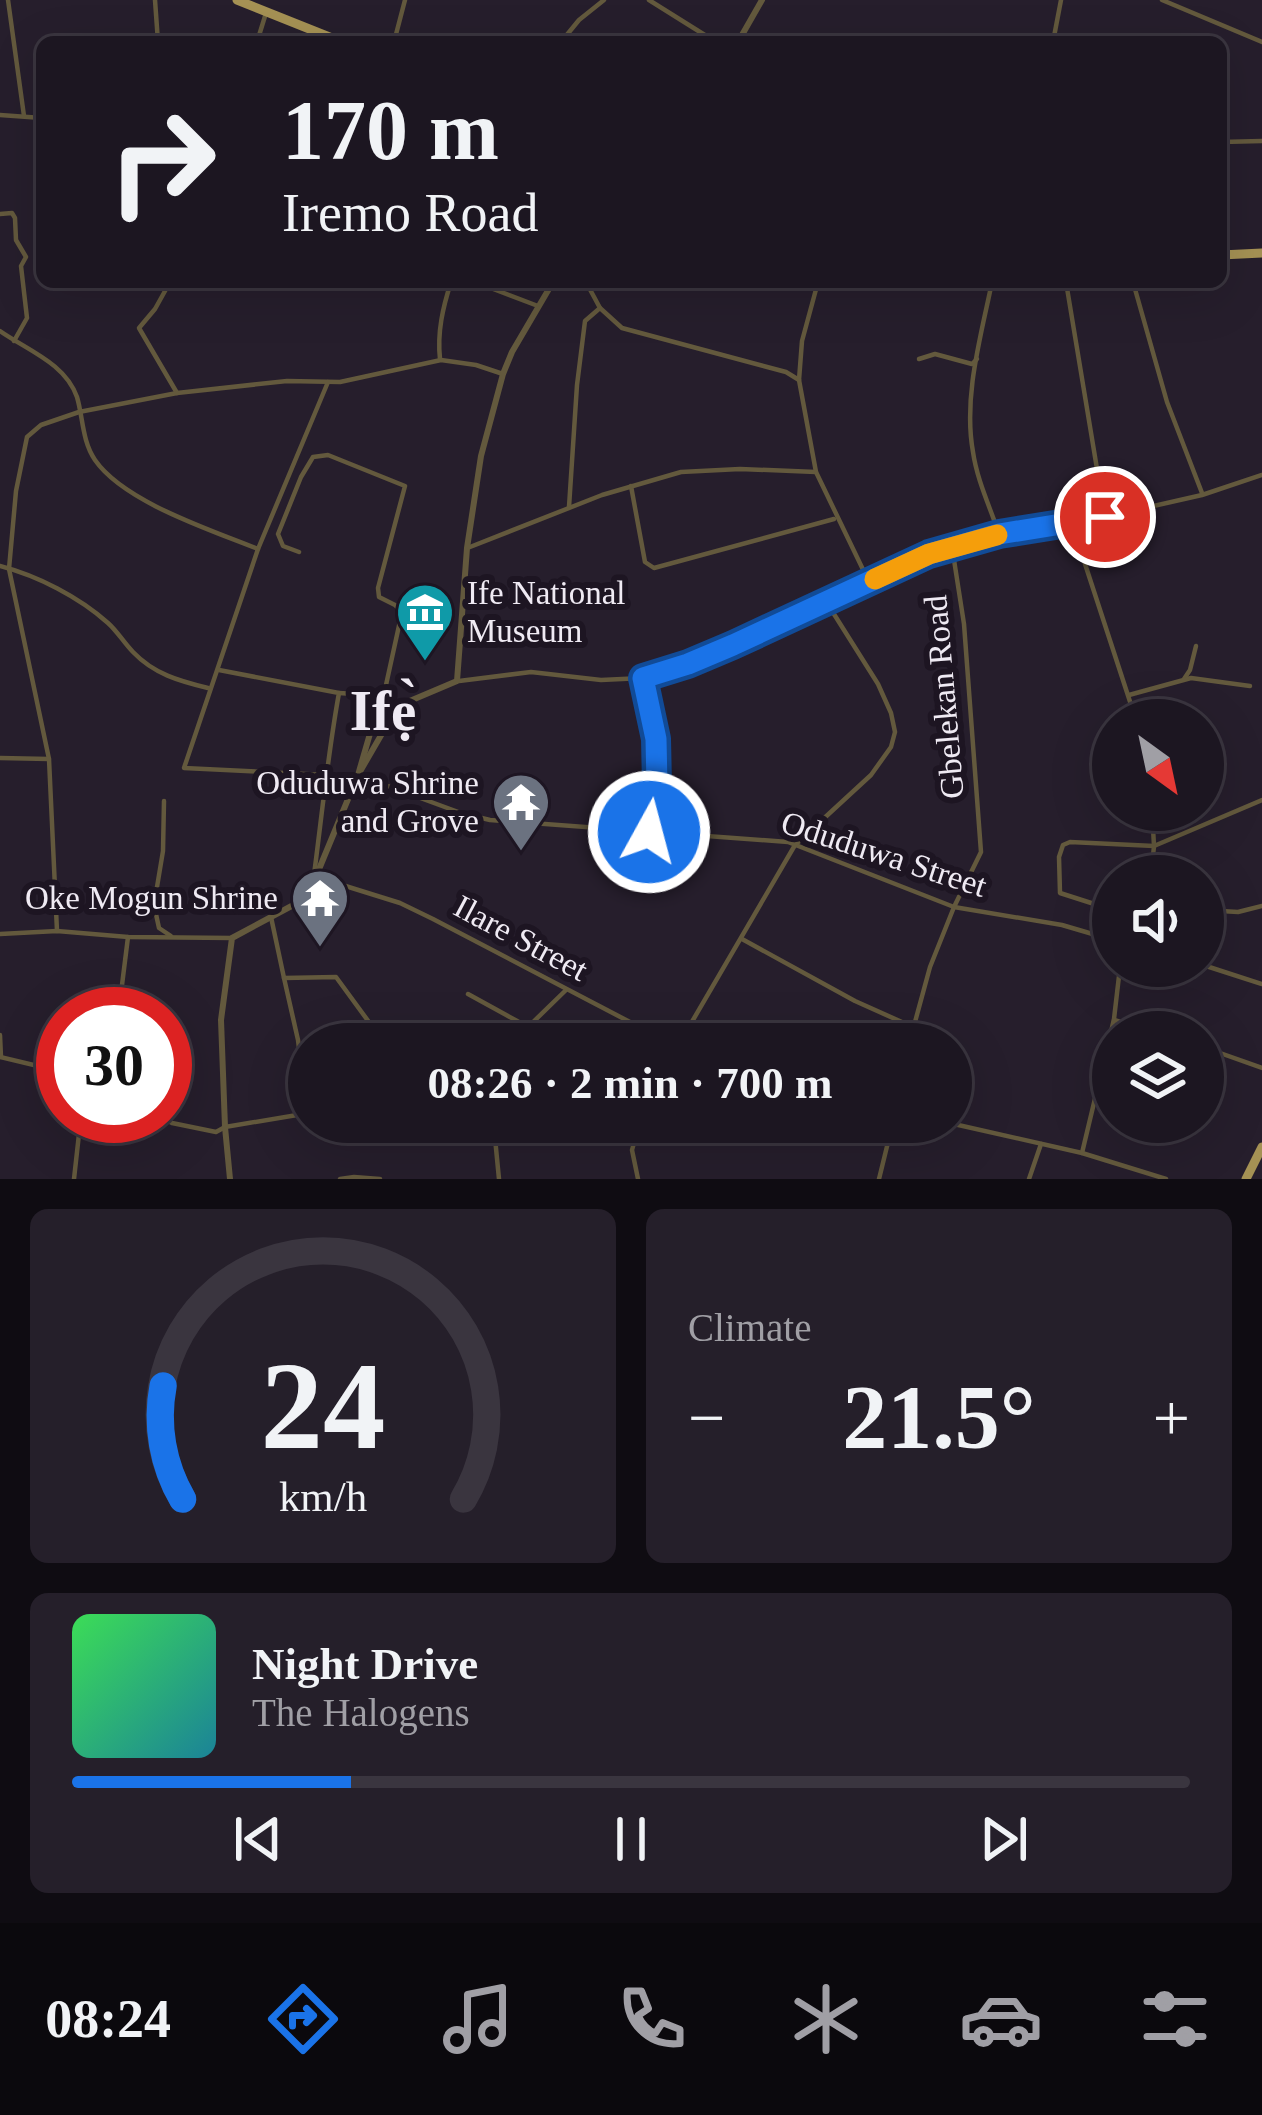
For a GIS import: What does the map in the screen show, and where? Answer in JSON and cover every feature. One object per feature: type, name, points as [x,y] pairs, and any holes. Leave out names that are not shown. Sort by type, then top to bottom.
[{"type":"main road","points":[[237,0],[328,36]]},
{"type":"main road","points":[[1227,255],[1262,253]]},
{"type":"main road","points":[[1246,1179],[1262,1147]]},
{"type":"street","points":[[8,0],[24,116]]},
{"type":"street","points":[[155,0],[158,36]]},
{"type":"street","points":[[260,36],[278,0]]},
{"type":"street","points":[[396,36],[405,0]]},
{"type":"street","points":[[566,36],[604,0]]},
{"type":"street","points":[[650,0],[707,36]]},
{"type":"street","points":[[741,36],[762,0]]},
{"type":"street","points":[[1054,36],[1060,0]]},
{"type":"street","points":[[1162,0],[1262,41]]},
{"type":"street","points":[[0,115],[36,117]]},
{"type":"street","points":[[1227,142],[1262,141]]},
{"type":"street","points":[[0,214],[15,218],[16,240],[26,257],[21,266],[27,318],[14,341]]},
{"type":"street","points":[[167,288],[139,328],[177,393]]},
{"type":"street","points":[[441,360],[440,331],[449,288]]},
{"type":"street","points":[[491,288],[538,306]]},
{"type":"street","points":[[457,681],[467,548],[481,456],[503,374],[549,288]]},
{"type":"street","points":[[589,288],[600,308],[622,328],[786,372],[800,380]]},
{"type":"street","points":[[816,288],[802,341],[800,380],[816,472],[869,582]]},
{"type":"street","points":[[991,288],[977,359],[971,440],[977,473],[999,534]]},
{"type":"street","points":[[1067,288],[1105,517]]},
{"type":"street","points":[[1135,288],[1167,401],[1202,495]]},
{"type":"street","points":[[569,507],[585,321],[600,308]]},
{"type":"street","points":[[0,331],[62,372],[76,395],[93,458],[109,475],[142,499],[258,549]]},
{"type":"street","points":[[920,359],[935,354],[971,364],[977,359]]},
{"type":"street","points":[[57,931],[49,759],[9,569],[16,491],[28,437],[41,425],[79,412],[177,393],[356,379],[441,360],[503,374]]},
{"type":"street","points":[[325,775],[184,768],[258,549],[328,382]]},
{"type":"street","points":[[0,934],[57,931],[232,938],[299,902],[318,880],[358,775],[373,720],[386,704],[402,612],[380,597],[378,588],[405,486],[328,455],[313,457],[278,534],[283,546],[299,552]]},
{"type":"street","points":[[467,548],[569,507],[681,472],[816,472]]},
{"type":"street","points":[[217,670],[370,695],[386,704],[405,703],[457,681],[531,672],[601,680],[643,678],[688,664],[900,566],[952,547],[1202,495],[1262,475]]},
{"type":"street","points":[[631,486],[645,562],[654,568],[837,518]]},
{"type":"street","points":[[1071,521],[1130,699]]},
{"type":"street","name":"Gbelekan Road","points":[[914,1023],[954,907],[981,852],[964,624],[952,547]]},
{"type":"street","points":[[0,566],[52,586],[109,623],[136,656],[156,671],[209,688]]},
{"type":"street","points":[[688,1023],[795,845],[871,775],[891,747],[895,732],[891,713],[827,603]]},
{"type":"street","points":[[1184,679],[1196,646]]},
{"type":"street","points":[[643,678],[656,739],[657,785],[649,832]]},
{"type":"street","points":[[1129,695],[1184,679],[1250,686]]},
{"type":"street","points":[[318,880],[325,775],[339,693]]},
{"type":"street","points":[[358,775],[405,703]]},
{"type":"street","points":[[373,720],[387,725]]},
{"type":"street","points":[[0,758],[49,759]]},
{"type":"street","name":"Oduduwa Street","points":[[358,775],[490,820],[788,842],[954,907],[1092,934]]},
{"type":"street","points":[[1092,903],[1060,893],[1063,845],[1154,846],[1262,800]]},
{"type":"street","points":[[164,801],[154,914],[159,928],[176,939]]},
{"type":"street","points":[[1153,831],[1153,855]]},
{"type":"street","name":"Ilare Street","points":[[318,880],[434,919],[633,1023]]},
{"type":"street","points":[[1224,911],[1262,906]]},
{"type":"street","points":[[271,917],[294,1023]]},
{"type":"street","points":[[122,987],[128,937]]},
{"type":"street","points":[[230,1179],[221,1020],[232,938]]},
{"type":"street","points":[[742,939],[904,1023]]},
{"type":"street","points":[[1224,972],[1262,984]]},
{"type":"street","points":[[284,978],[336,977],[370,1023]]},
{"type":"street","points":[[533,1023],[566,990]]},
{"type":"street","points":[[468,994],[521,1023]]},
{"type":"street","points":[[0,1035],[1,1057],[36,1065]]},
{"type":"street","points":[[1224,1054],[1262,1068]]},
{"type":"street","points":[[1082,1154],[1092,1112]]},
{"type":"street","points":[[192,1128],[216,1132],[288,1116]]},
{"type":"street","points":[[972,1128],[1166,1179]]},
{"type":"street","points":[[74,1179],[78,1143]]},
{"type":"street","points":[[496,1143],[500,1179]]},
{"type":"street","points":[[634,1143],[638,1179]]},
{"type":"street","points":[[879,1179],[888,1143]]},
{"type":"street","points":[[1029,1179],[1041,1144]]},
{"type":"street","points":[[340,1179],[380,1179]]},
{"type":"slow traffic","points":[[875,579],[929,554],[997,535]]},
{"type":"place","name":"Ife National Museum","points":[[425,663]]},
{"type":"place","name":"Oduduwa Shrine and Grove","points":[[521,853]]},
{"type":"place","name":"Oke Mogun Shrine","points":[[320,949]]},
{"type":"district","name":"Ifẹ̀","points":[[383,710]]},
{"type":"route","points":[[649,832],[657,785],[656,739],[643,678],[733,645],[929,554],[999,534],[1105,517]]}]
